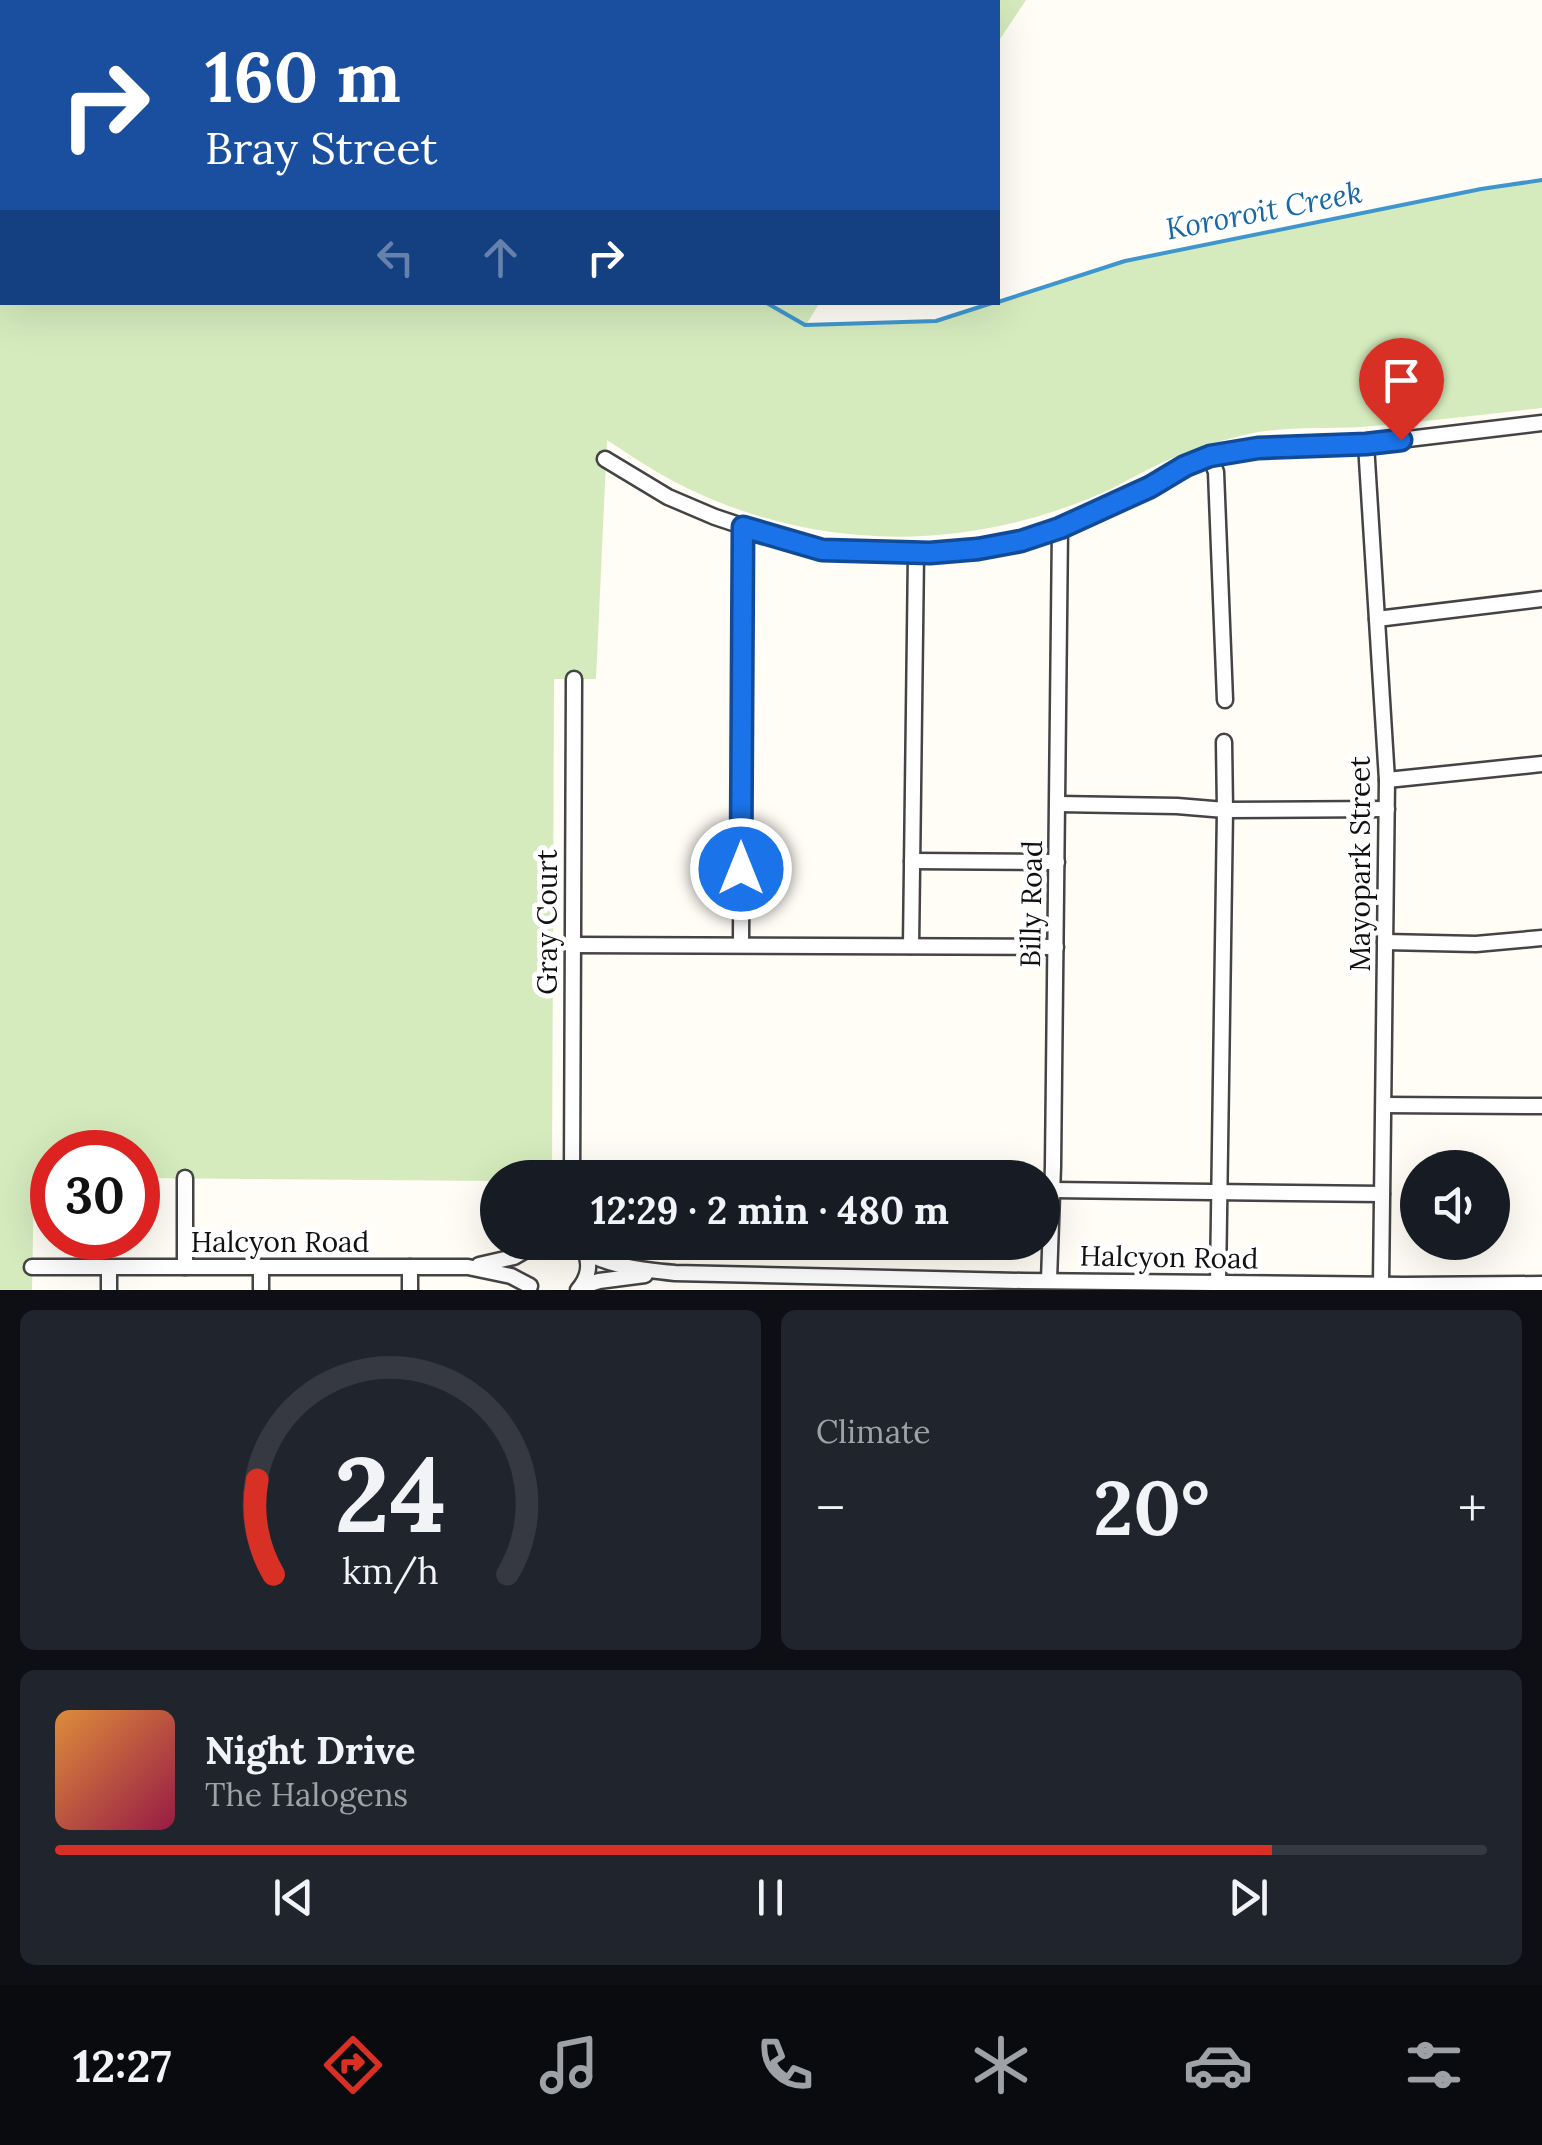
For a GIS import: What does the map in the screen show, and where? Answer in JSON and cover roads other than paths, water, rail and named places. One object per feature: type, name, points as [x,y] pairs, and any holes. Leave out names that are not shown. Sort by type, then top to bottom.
[{"type":"street","points":[[605,459],[668,497],[743,527],[822,550],[916,553],[978,549],[1021,541],[1060,528],[1210,456],[1277,446],[1366,444],[1542,423]]},
{"type":"street","name":"Mayopark Street","points":[[1366,444],[1387,780],[1382,1284]]},
{"type":"street","points":[[1210,456],[1216,472],[1225,700]]},
{"type":"street","points":[[741,945],[743,527]]},
{"type":"street","name":"Billy Road","points":[[1052,1160],[1060,528]]},
{"type":"street","points":[[911,946],[916,553]]},
{"type":"street","points":[[1377,619],[1542,599]]},
{"type":"street","name":"Gray Court","points":[[571,1160],[574,678]]},
{"type":"street","points":[[1218,1282],[1224,742]]},
{"type":"street","points":[[1387,780],[1542,764]]},
{"type":"street","points":[[1058,804],[1225,810],[1387,809]]},
{"type":"street","points":[[912,862],[1057,862]]},
{"type":"street","points":[[1385,942],[1476,944],[1542,938]]},
{"type":"street","points":[[572,945],[1056,947]]},
{"type":"street","points":[[1384,1105],[1542,1106]]},
{"type":"street","points":[[185,1178],[185,1267]]},
{"type":"street","points":[[1060,1190],[1382,1194]]},
{"type":"street","points":[[468,1268],[501,1260]]},
{"type":"street","points":[[524,1260],[523,1270],[532,1288]]},
{"type":"street","points":[[580,1289],[587,1278],[586,1260]]},
{"type":"street","points":[[603,1260],[675,1272]]},
{"type":"street","name":"Billy Road","points":[[1049,1280],[1050,1260]]},
{"type":"street","name":"Halcyon Road","points":[[32,1267],[468,1268]]},
{"type":"street","points":[[109,1267],[109,1290]]},
{"type":"street","points":[[261,1267],[261,1290]]},
{"type":"street","points":[[410,1267],[410,1290]]},
{"type":"street","points":[[468,1268],[511,1276],[532,1288]]},
{"type":"street","points":[[580,1289],[599,1281],[675,1272]]},
{"type":"street","name":"Halcyon Road","points":[[675,1272],[1542,1284]]},
{"type":"waterway","name":"Kororoit Creek","points":[[1000,301],[1125,261],[1542,180]]},
{"type":"waterway","name":"Kororoit Creek","points":[[770,305],[805,325],[936,321],[986,305]]}]
